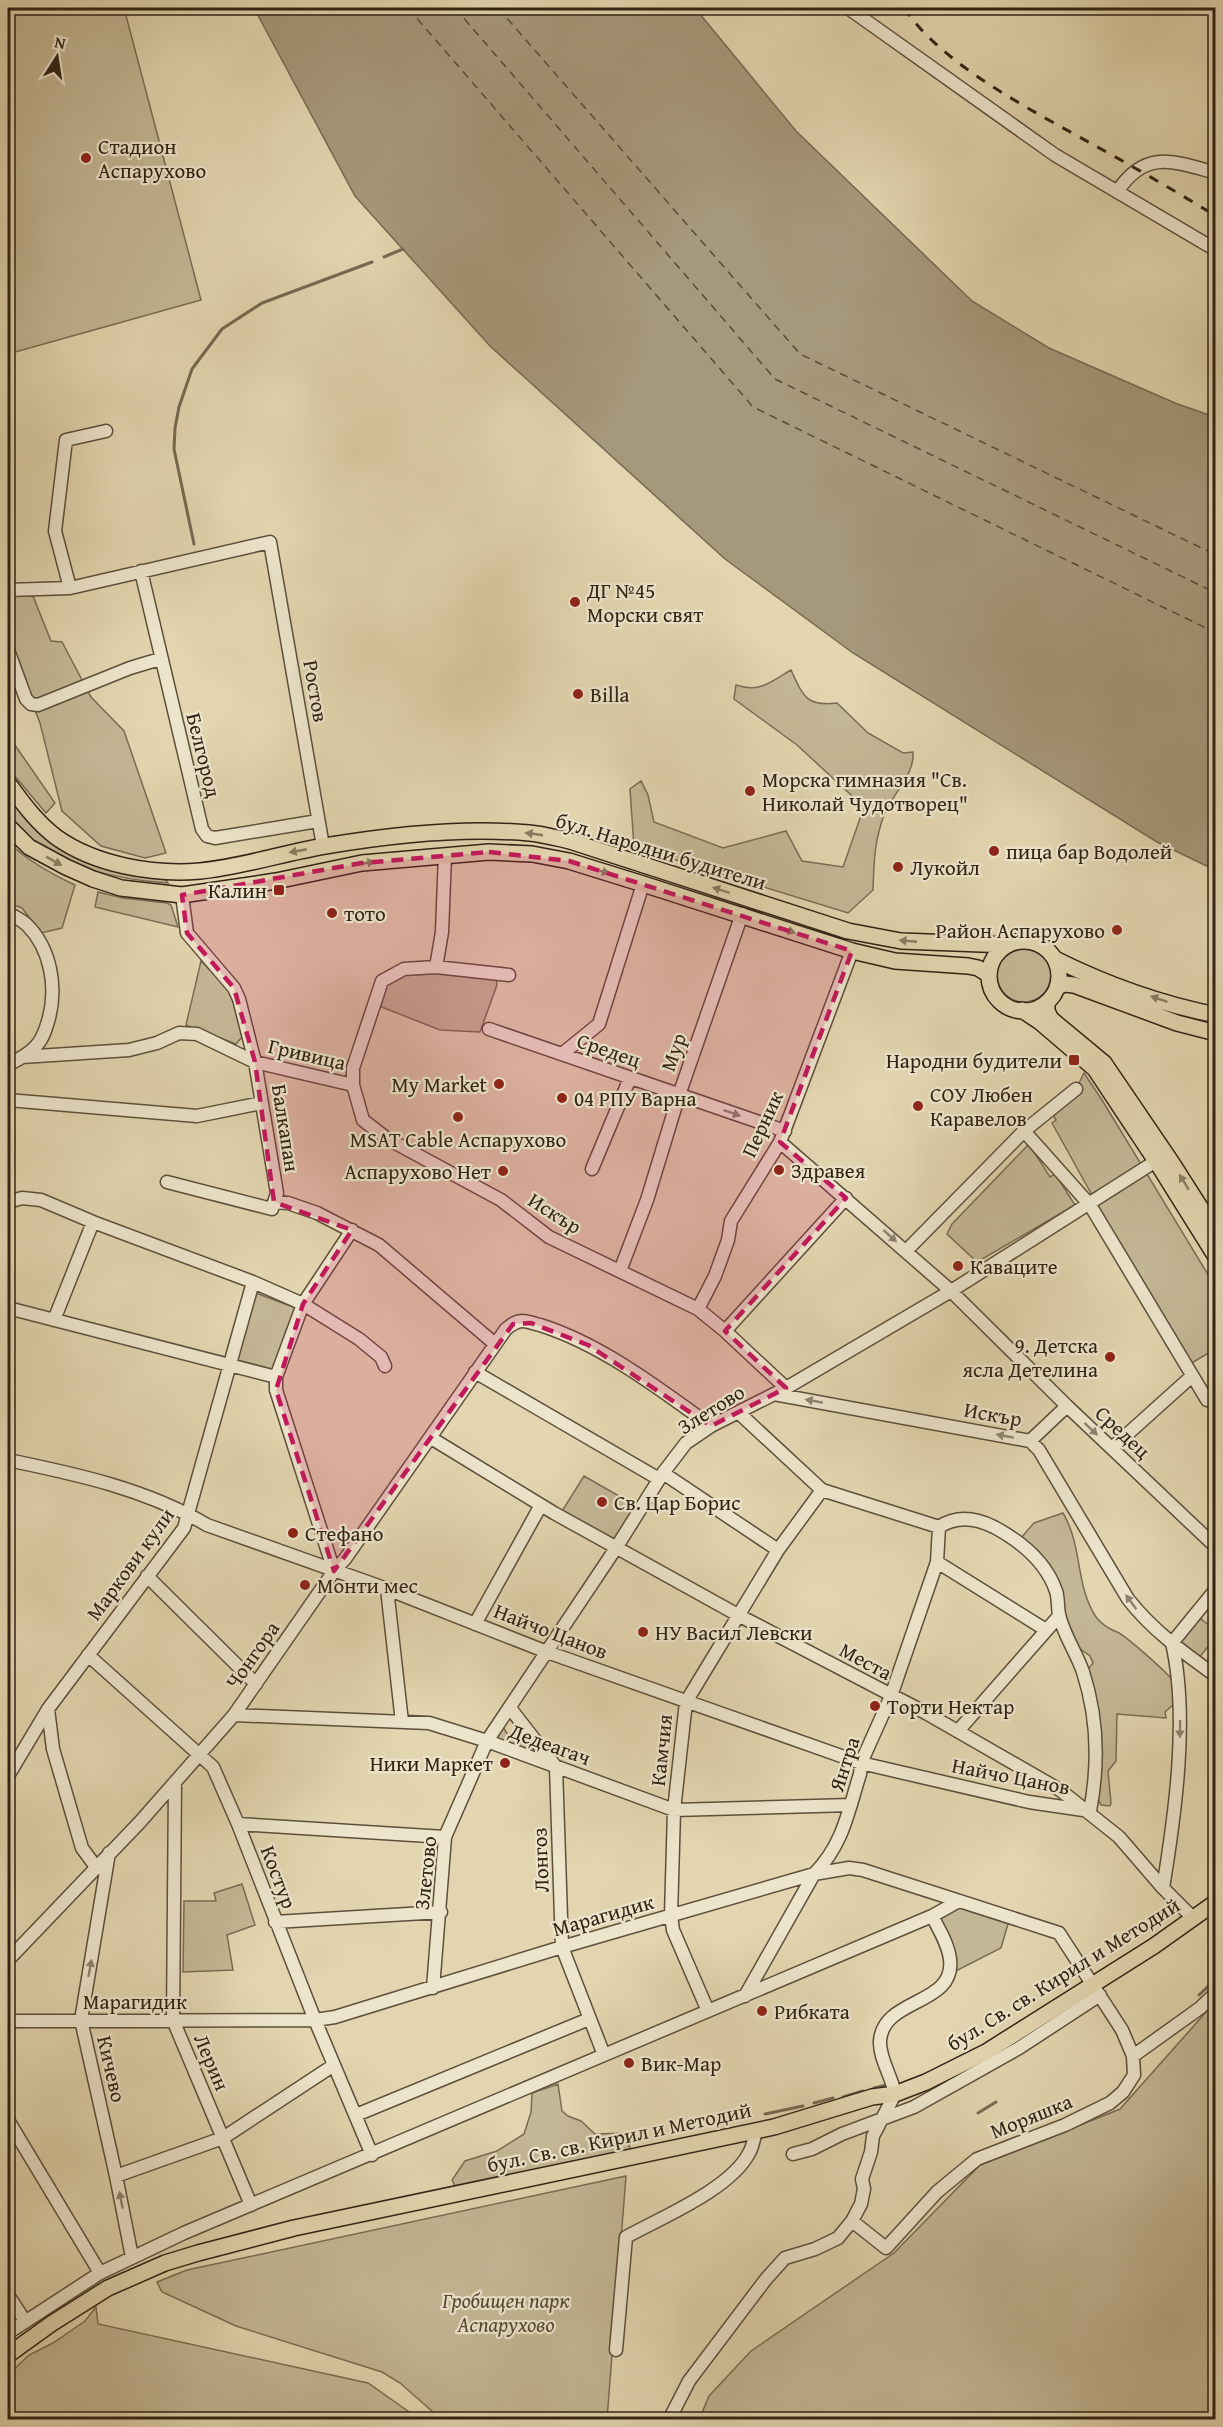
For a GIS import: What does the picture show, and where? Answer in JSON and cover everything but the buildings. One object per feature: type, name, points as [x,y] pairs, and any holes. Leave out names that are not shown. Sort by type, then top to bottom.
[{"type":"main road","name":"бул. Народни будители","points":[[8,783],[29,812],[57,837],[93,855],[141,868],[177,873],[203,871],[323,846],[450,833],[491,831],[532,833],[580,844],[848,931],[901,941],[1008,945]]},
{"type":"main road","name":"бул. Народни будители","points":[[8,826],[29,847],[93,879],[122,888],[182,895],[276,881],[362,863],[489,852],[532,854],[569,861],[742,914],[852,951],[895,961],[968,966],[978,968],[989,975]]},
{"type":"main road","points":[[1215,1015],[1184,1008],[1081,972],[1055,959],[1036,943],[1022,941],[1008,945],[994,957],[989,975],[991,988],[998,999],[1009,1007],[1022,1010],[1040,1022],[1095,1070],[1156,1161],[1215,1257]]},
{"type":"main road","points":[[1022,1010],[1035,1008],[1047,1002],[1057,987],[1058,970],[1055,959]]},
{"type":"main road","points":[[1057,987],[1065,984],[1074,985],[1177,1023],[1215,1033]]},
{"type":"main road","points":[[1047,1002],[1047,1011],[1051,1019],[1104,1063],[1172,1163],[1215,1232]]},
{"type":"main road","name":"бул. Св. св. Кирил и Методий","points":[[8,2355],[51,2324],[108,2288],[165,2263],[198,2253],[294,2228],[756,2130],[872,2097],[895,2094],[926,2082],[986,2052],[1096,1990],[1215,1902]]},
{"type":"street","points":[[848,8],[995,114],[1055,154],[1215,250]]},
{"type":"street","points":[[1117,192],[1123,183],[1149,162],[1172,161],[1215,173]]},
{"type":"street","points":[[70,588],[55,531],[66,440],[106,431]]},
{"type":"street","name":"Ростов","points":[[141,572],[270,542],[323,846]]},
{"type":"street","points":[[8,590],[70,588],[141,572]]},
{"type":"street","name":"Белгород","points":[[141,572],[202,829],[207,836],[215,838],[318,821]]},
{"type":"street","points":[[8,650],[26,699],[31,704],[38,705],[130,668],[160,659]]},
{"type":"street","points":[[436,967],[442,932],[445,855]]},
{"type":"street","points":[[562,1054],[598,1024],[644,884]]},
{"type":"street","name":"Балкапан","points":[[182,895],[187,933],[234,988],[239,999],[255,1062],[262,1103],[276,1193],[273,1205]]},
{"type":"street","points":[[8,912],[27,925],[37,939],[46,955],[53,985],[45,1032],[36,1047],[8,1065]]},
{"type":"street","name":"Мур","points":[[620,1271],[647,1200],[679,1095],[742,914]]},
{"type":"street","name":"Перник","points":[[698,1309],[715,1276],[732,1221],[783,1136],[852,951]]},
{"type":"street","name":"Гривица","points":[[22,1057],[129,1050],[157,1043],[179,1034],[197,1034],[255,1062],[353,1085],[352,1068],[382,981],[404,969],[436,967],[509,975]]},
{"type":"street","name":"Средец","points":[[489,1029],[679,1095],[783,1136],[846,1198],[951,1291],[1067,1406],[1215,1547]]},
{"type":"street","points":[[592,1169],[630,1078]]},
{"type":"street","name":"Искър","points":[[353,1085],[363,1120],[386,1138],[501,1200],[549,1237],[698,1309],[725,1330],[786,1388]]},
{"type":"street","points":[[906,1251],[1024,1131],[1076,1089]]},
{"type":"street","points":[[8,1100],[197,1116],[262,1103]]},
{"type":"street","points":[[1024,1131],[1090,1205],[1207,1400]]},
{"type":"street","name":"Злетово","points":[[433,1988],[441,1912],[445,1838],[487,1741],[616,1548],[661,1476],[686,1443],[711,1426],[786,1388],[951,1291],[1090,1205],[1156,1161]]},
{"type":"street","points":[[167,1182],[273,1205],[288,1203],[352,1230],[380,1245],[495,1344]]},
{"type":"street","points":[[8,1202],[22,1198],[40,1200],[253,1282],[303,1304],[359,1339],[381,1357],[385,1366]]},
{"type":"street","points":[[725,1330],[846,1198]]},
{"type":"street","points":[[54,1320],[93,1222]]},
{"type":"street","points":[[334,1571],[276,1390],[276,1377],[303,1304],[352,1230]]},
{"type":"street","name":"Маркови кули","points":[[8,1776],[48,1709],[184,1528],[190,1515],[253,1282]]},
{"type":"street","points":[[8,1308],[276,1377]]},
{"type":"street","name":"Чонгора","points":[[8,1960],[175,1783],[234,1714],[506,1329],[522,1321],[555,1330],[588,1345],[643,1379],[711,1426]]},
{"type":"street","points":[[475,1372],[661,1476],[778,1550]]},
{"type":"street","points":[[1112,1448],[1192,1376]]},
{"type":"street","name":"Искър","points":[[774,1394],[1030,1441],[1040,1450],[1128,1599],[1139,1613],[1172,1644],[1215,1676]]},
{"type":"street","points":[[1030,1441],[1067,1406]]},
{"type":"street","points":[[739,1413],[822,1490],[939,1527],[948,1521],[972,1519],[985,1522],[1010,1536],[1044,1569],[1055,1588],[1059,1603],[1059,1616],[1083,1672],[1095,1725],[1097,1756],[1090,1811]]},
{"type":"street","name":"Места","points":[[431,1438],[616,1548],[958,1731],[1060,1790],[1090,1811],[1137,1856],[1163,1888],[1193,1918]]},
{"type":"street","name":"Найчо Цанов","points":[[8,1460],[107,1482],[190,1515],[207,1525],[387,1589],[547,1652],[861,1763],[1029,1802],[1090,1811]]},
{"type":"street","name":"Камчия","points":[[708,2011],[673,1930],[671,1916],[674,1810],[686,1701],[778,1550],[822,1490]]},
{"type":"street","points":[[475,1624],[541,1505]]},
{"type":"street","name":"Янтра","points":[[745,1996],[814,1874],[826,1862],[839,1842],[860,1774],[861,1763],[891,1696],[938,1562],[939,1527]]},
{"type":"street","points":[[938,1562],[1046,1630]]},
{"type":"street","points":[[147,1576],[256,1684]]},
{"type":"street","points":[[387,1589],[402,1722]]},
{"type":"street","points":[[1163,1888],[1178,1762],[1179,1670],[1172,1644],[1215,1589]]},
{"type":"street","points":[[958,1731],[1059,1616]]},
{"type":"street","name":"Костур","points":[[88,1655],[213,1767],[372,2155]]},
{"type":"street","points":[[510,1708],[556,1767]]},
{"type":"street","points":[[48,1709],[53,1749],[82,1848],[96,1867]]},
{"type":"street","name":"Дедеагач","points":[[234,1714],[429,1723],[487,1741],[674,1810],[850,1805]]},
{"type":"street","name":"Лонгоз","points":[[556,1767],[562,1947],[604,2055]]},
{"type":"street","name":"Лерин","points":[[175,1783],[173,2020],[251,2205]]},
{"type":"street","points":[[238,1824],[445,1838]]},
{"type":"street","name":"Кичево","points":[[110,1853],[81,2020],[132,2258]]},
{"type":"street","name":"Марагидик","points":[[8,2021],[315,2020],[335,2017],[562,1947],[814,1874],[849,1869],[863,1870],[1059,1933],[1122,2030],[1133,2056]]},
{"type":"street","points":[[8,2333],[100,2273],[132,2258],[251,2205],[932,1916],[959,1901]]},
{"type":"street","points":[[275,1922],[441,1912]]},
{"type":"street","points":[[669,2420],[694,2373],[766,2279],[785,2258],[815,2249],[838,2238],[852,2221],[861,2204],[864,2189],[862,2179],[872,2151],[873,2136],[895,2094],[880,2041],[888,2019],[938,1990],[950,1974],[950,1958],[944,1939],[932,1916]]},
{"type":"street","points":[[793,2154],[812,2149],[842,2134],[914,2107],[988,2066],[1096,1990]]},
{"type":"street","points":[[1133,2056],[1200,2008],[1215,1993]]},
{"type":"street","points":[[356,2115],[589,2019]]},
{"type":"street","name":"Моряшка","points":[[852,2221],[886,2248],[937,2192],[977,2159],[1065,2125],[1117,2098],[1134,2075],[1133,2056]]},
{"type":"street","points":[[116,2176],[223,2138],[334,2065]]},
{"type":"street","points":[[8,2120],[100,2273]]},
{"type":"street","points":[[616,2350],[626,2237],[686,2206],[732,2175],[749,2153],[756,2130]]},
{"type":"street","points":[[8,2295],[25,2321]]},
{"type":"street","points":[[43,2310],[51,2324]]},
{"type":"highlighted area","points":[[489,852],[569,861],[852,951],[780,1142],[846,1198],[725,1331],[786,1388],[711,1426],[588,1345],[531,1323],[513,1324],[334,1571],[276,1390],[303,1304],[352,1230],[274,1202],[255,1062],[234,988],[187,933],[182,895],[362,863]]},
{"type":"green space","name":"Стадион Аспарухово","points":[[41,8],[124,8],[201,300],[8,354],[8,15]]},
{"type":"green space","points":[[8,595],[33,596],[51,641],[62,642],[91,697],[124,731],[166,853],[145,858],[101,846],[62,811],[40,723],[8,641]]},
{"type":"green space","points":[[791,670],[802,692],[812,701],[826,704],[837,703],[868,733],[903,753],[913,752],[913,760],[907,777],[888,807],[878,834],[873,890],[848,913],[634,847],[630,789],[641,781],[648,795],[654,822],[723,848],[786,831],[802,861],[843,867],[864,807],[797,745],[734,699],[736,685],[758,687]]},
{"type":"green space","points":[[8,735],[55,803],[46,813],[8,768]]},
{"type":"green space","points":[[8,792],[37,832],[57,845],[164,878],[168,883],[98,872],[49,852],[31,839],[8,816]]},
{"type":"green space","points":[[8,842],[39,866],[75,885],[62,928],[41,933],[22,908],[8,903]]},
{"type":"green space","points":[[98,892],[123,898],[167,903],[171,905],[178,927],[95,907]]},
{"type":"green space","points":[[1024,948],[1034,950],[1043,956],[1049,965],[1051,975],[1049,985],[1043,994],[1034,1000],[1024,1002],[1014,1000],[1005,994],[999,985],[997,975],[999,965],[1005,956],[1014,950]]},
{"type":"green space","points":[[201,961],[227,987],[233,1001],[242,1037],[236,1044],[186,1025]]},
{"type":"green space","points":[[418,971],[496,979],[497,985],[480,1032],[440,1030],[379,1006],[386,983],[404,974]]},
{"type":"green space","points":[[1084,1073],[1215,1286],[1215,1349],[1187,1366],[1052,1123],[1056,1120],[1050,1110],[1076,1089]]},
{"type":"green space","points":[[1029,1144],[1050,1177],[1055,1174],[1075,1205],[977,1262],[947,1234],[952,1224]]},
{"type":"green space","points":[[253,1292],[299,1309],[274,1373],[234,1360]]},
{"type":"green space","points":[[584,1476],[640,1508],[616,1548],[559,1516]]},
{"type":"green space","points":[[1063,1513],[1074,1539],[1089,1605],[1096,1617],[1146,1655],[1169,1676],[1174,1686],[1175,1703],[1165,1712],[1166,1718],[1117,1714],[1116,1761],[1108,1771],[1110,1806],[1101,1805],[1098,1799],[1101,1728],[1087,1671],[1093,1663],[1090,1656],[1079,1648],[1064,1613],[1062,1601],[1020,1539],[1034,1523]]},
{"type":"green space","points":[[1200,1618],[1215,1630],[1215,1638],[1199,1658],[1180,1642]]},
{"type":"green space","points":[[503,1727],[508,1735],[517,1729],[538,1754],[494,1741]]},
{"type":"green space","points":[[242,1884],[255,1925],[227,1935],[233,1970],[183,1972],[184,1901],[216,1901],[214,1893]]},
{"type":"green space","points":[[959,1901],[1010,1917],[1001,1948],[950,1974],[932,1916]]},
{"type":"green space","points":[[1215,2002],[1215,2419],[699,2420],[709,2396],[751,2351],[894,2253],[980,2165],[1120,2109]]},
{"type":"green space","points":[[558,2084],[562,2111],[581,2121],[595,2134],[627,2133],[630,2149],[619,2154],[457,2190],[452,2180],[465,2161],[497,2151],[524,2134],[531,2112],[532,2093]]},
{"type":"green space","name":"Гробищен парк Аспарухово","points":[[626,2176],[607,2419],[441,2419],[400,2383],[382,2372],[236,2326],[162,2292],[157,2282],[187,2270]]},
{"type":"green space","points":[[96,2307],[98,2324],[368,2383],[419,2419],[8,2419],[8,2375],[29,2355],[53,2343],[85,2321]]},
{"type":"shaded area","points":[[254,8],[695,8],[796,131],[972,301],[1049,348],[1175,403],[1215,417],[1215,870],[1157,842],[853,653],[725,559],[490,346],[355,196]]},
{"type":"waterway","points":[[384,257],[403,249]]},
{"type":"waterway","points":[[194,544],[174,449],[179,407],[192,369],[222,329],[262,303],[372,262]]},
{"type":"waterway","points":[[1199,1995],[1216,1979]]},
{"type":"waterway","points":[[874,2088],[886,2085]]},
{"type":"waterway","points":[[843,2097],[863,2091]]},
{"type":"waterway","points":[[814,2103],[833,2098]]},
{"type":"waterway","points":[[978,2113],[996,2102]]},
{"type":"waterway","points":[[765,2114],[803,2106]]},
{"type":"ferry route","points":[[408,8],[753,407],[1216,633]]},
{"type":"ferry route","points":[[455,8],[775,379],[1216,593]]},
{"type":"ferry route","points":[[498,8],[800,354],[1216,555]]},
{"type":"railway","points":[[904,8],[941,49],[990,85],[1216,216]]},
{"type":"place","name":"Стадион Аспарухово","points":[[86,158]]},
{"type":"place","name":"ДГ №45 Морски свят","points":[[575,602]]},
{"type":"place","name":"Billa","points":[[578,694]]},
{"type":"place","name":"Морска гимназия \"Св. Николай Чудотворец\"","points":[[750,791]]},
{"type":"place","name":"пица бар Водолей","points":[[994,851]]},
{"type":"place","name":"Лукойл","points":[[898,867]]},
{"type":"place","name":"Калин","points":[[279,890]]},
{"type":"place","name":"тото","points":[[332,913]]},
{"type":"place","name":"Район Аспарухово","points":[[1117,930]]},
{"type":"place","name":"Народни будители","points":[[1074,1060]]},
{"type":"place","name":"My Market","points":[[499,1084]]},
{"type":"place","name":"04 РПУ Варна","points":[[562,1098]]},
{"type":"place","name":"СОУ Любен Каравелов","points":[[918,1106]]},
{"type":"place","name":"MSAT Cable Аспарухово","points":[[458,1117]]},
{"type":"place","name":"Здравея","points":[[779,1170]]},
{"type":"place","name":"Аспарухово Нет","points":[[503,1171]]},
{"type":"place","name":"Каваците","points":[[958,1266]]},
{"type":"place","name":"9. Детска ясла Детелина","points":[[1110,1357]]},
{"type":"place","name":"Св. Цар Борис","points":[[602,1502]]},
{"type":"place","name":"Стефано","points":[[293,1533]]},
{"type":"place","name":"Монти мес","points":[[305,1585]]},
{"type":"place","name":"НУ Васил Левски","points":[[643,1632]]},
{"type":"place","name":"Торти Нектар","points":[[875,1706]]},
{"type":"place","name":"Ники Маркет","points":[[505,1763]]},
{"type":"place","name":"Рибката","points":[[762,2011]]},
{"type":"place","name":"Вик-Мар","points":[[629,2063]]}]
